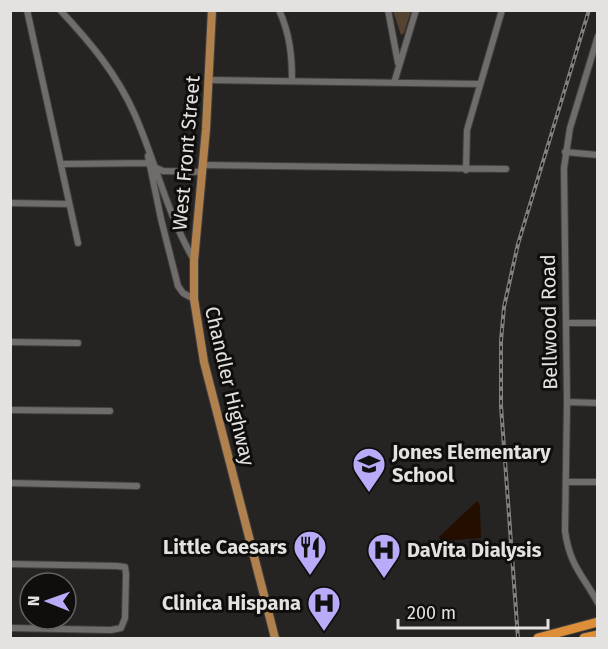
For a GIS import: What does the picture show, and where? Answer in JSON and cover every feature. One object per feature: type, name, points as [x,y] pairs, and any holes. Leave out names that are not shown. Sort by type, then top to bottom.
[{"type":"highway","points":[[538,639],[597,622]]},
{"type":"main road","name":"West Front Street","points":[[194,299],[194,261],[210,80],[212,10]]},
{"type":"main road","name":"Chandler Highway","points":[[194,299],[204,362],[275,639]]},
{"type":"street","points":[[27,10],[78,243]]},
{"type":"street","name":"Chandler Highway","points":[[60,10],[111,71],[135,115],[176,226],[194,261]]},
{"type":"street","points":[[279,10],[287,30],[292,53],[292,81]]},
{"type":"street","points":[[388,10],[398,64]]},
{"type":"street","points":[[394,83],[416,10]]},
{"type":"street","points":[[466,170],[466,130],[502,10]]},
{"type":"street","name":"Bellwood Road","points":[[597,36],[572,119],[565,152],[563,182],[567,402],[565,531],[568,549],[576,569],[597,603]]},
{"type":"street","points":[[210,80],[479,84]]},
{"type":"street","points":[[565,152],[597,155]]},
{"type":"street","points":[[62,164],[153,165],[163,171],[506,169]]},
{"type":"street","name":"Chandler Highway","points":[[153,165],[161,219],[178,286],[183,293],[194,299]]},
{"type":"street","points":[[10,203],[68,204]]},
{"type":"street","points":[[566,323],[597,323]]},
{"type":"street","points":[[10,342],[78,344]]},
{"type":"street","points":[[567,402],[597,403]]},
{"type":"street","points":[[10,410],[110,411]]},
{"type":"street","points":[[566,482],[597,482]]},
{"type":"street","points":[[10,483],[137,486]]},
{"type":"street","points":[[10,564],[125,567],[125,618],[121,628],[111,630],[10,628]]},
{"type":"street","points":[[585,626],[590,637]]},
{"type":"shaded area","points":[[393,11],[411,11],[404,33],[401,35]]},
{"type":"shaded area","points":[[477,501],[480,505],[481,538],[441,541],[439,537]]},
{"type":"railway","points":[[518,638],[501,406],[501,341],[504,307],[518,244],[589,10]]},
{"type":"place","name":"Jones Elementary School","points":[[369,493]]},
{"type":"place","name":"Little Caesars","points":[[310,576]]},
{"type":"place","name":"DaVita Dialysis","points":[[384,579]]},
{"type":"place","name":"Clinica Hispana","points":[[324,632]]}]
